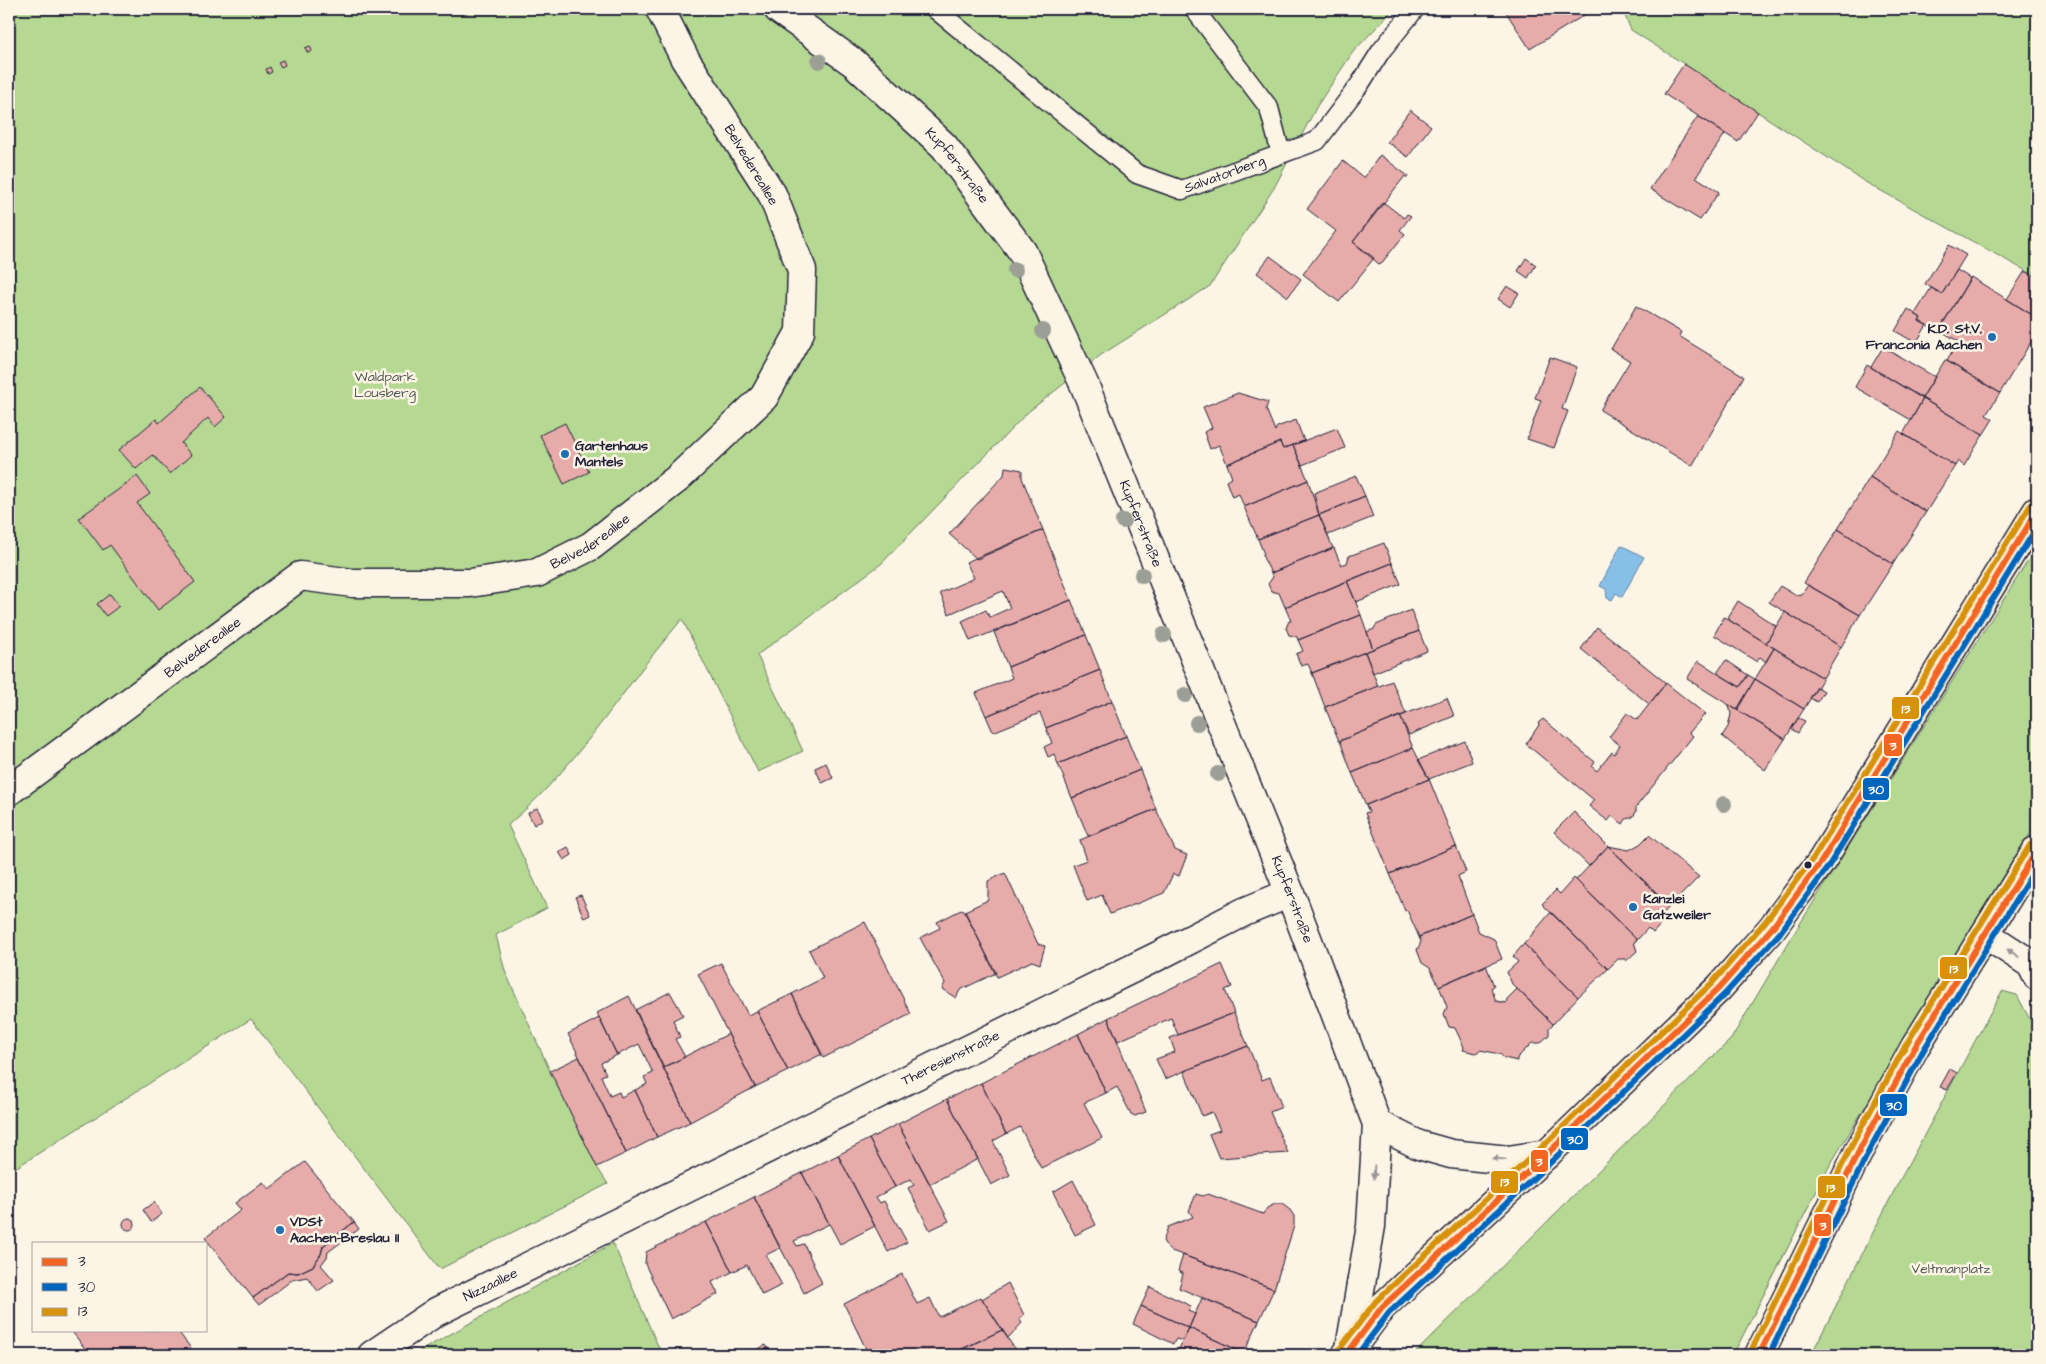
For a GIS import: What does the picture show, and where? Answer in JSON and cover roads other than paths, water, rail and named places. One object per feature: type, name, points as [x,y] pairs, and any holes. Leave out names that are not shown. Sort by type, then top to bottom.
[{"type":"main road","points":[[1348,1352],[1382,1306],[1547,1154],[1719,988],[1772,928],[1821,862],[2037,511]]},
{"type":"main road","points":[[1759,1355],[1861,1146],[1915,1047],[2037,850]]},
{"type":"street","name":"Belvedereallee","points":[[9,791],[300,576],[352,583],[470,583],[537,573],[591,546],[678,479],[764,396],[800,332],[802,270],[772,194],[685,59],[660,9]]},
{"type":"street","name":"Kupferstraße","points":[[778,9],[854,62],[944,146],[1022,251],[1084,384],[1290,893],[1377,1124],[1371,1226],[1348,1352]]},
{"type":"street","name":"Theresienstraße","points":[[613,1224],[1244,912],[1290,893]]},
{"type":"street","points":[[1984,934],[2031,964],[2037,976]]},
{"type":"street","points":[[1377,1124],[1419,1145],[1451,1154],[1508,1160],[1547,1154]]},
{"type":"street","name":"Nizzaallee","points":[[372,1355],[436,1312],[613,1224]]},
{"type":"lane","name":"Salvatorberg","points":[[935,9],[1137,174],[1182,190],[1317,141],[1360,84],[1381,51],[1415,9]]},
{"type":"lane","points":[[1194,9],[1268,108],[1281,154]]},
{"type":"water","points":[[1621,545],[1644,557],[1622,597],[1616,593],[1612,600],[1607,598],[1606,589],[1600,586]]},
{"type":"place","name":"K.D. St.V. Franconia Aachen","points":[[1992,337]]},
{"type":"place","name":"Gartenhaus Mantels","points":[[565,454]]},
{"type":"place","name":"Kanzlei Gatzweiler","points":[[1633,907]]},
{"type":"place","name":"VDSt Aachen-Breslau II","points":[[280,1230]]},
{"type":"park label","name":"Waldpark Lousberg","points":[[385,386]]},
{"type":"park label","name":"Veltmanplatz","points":[[1951,1269]]}]
